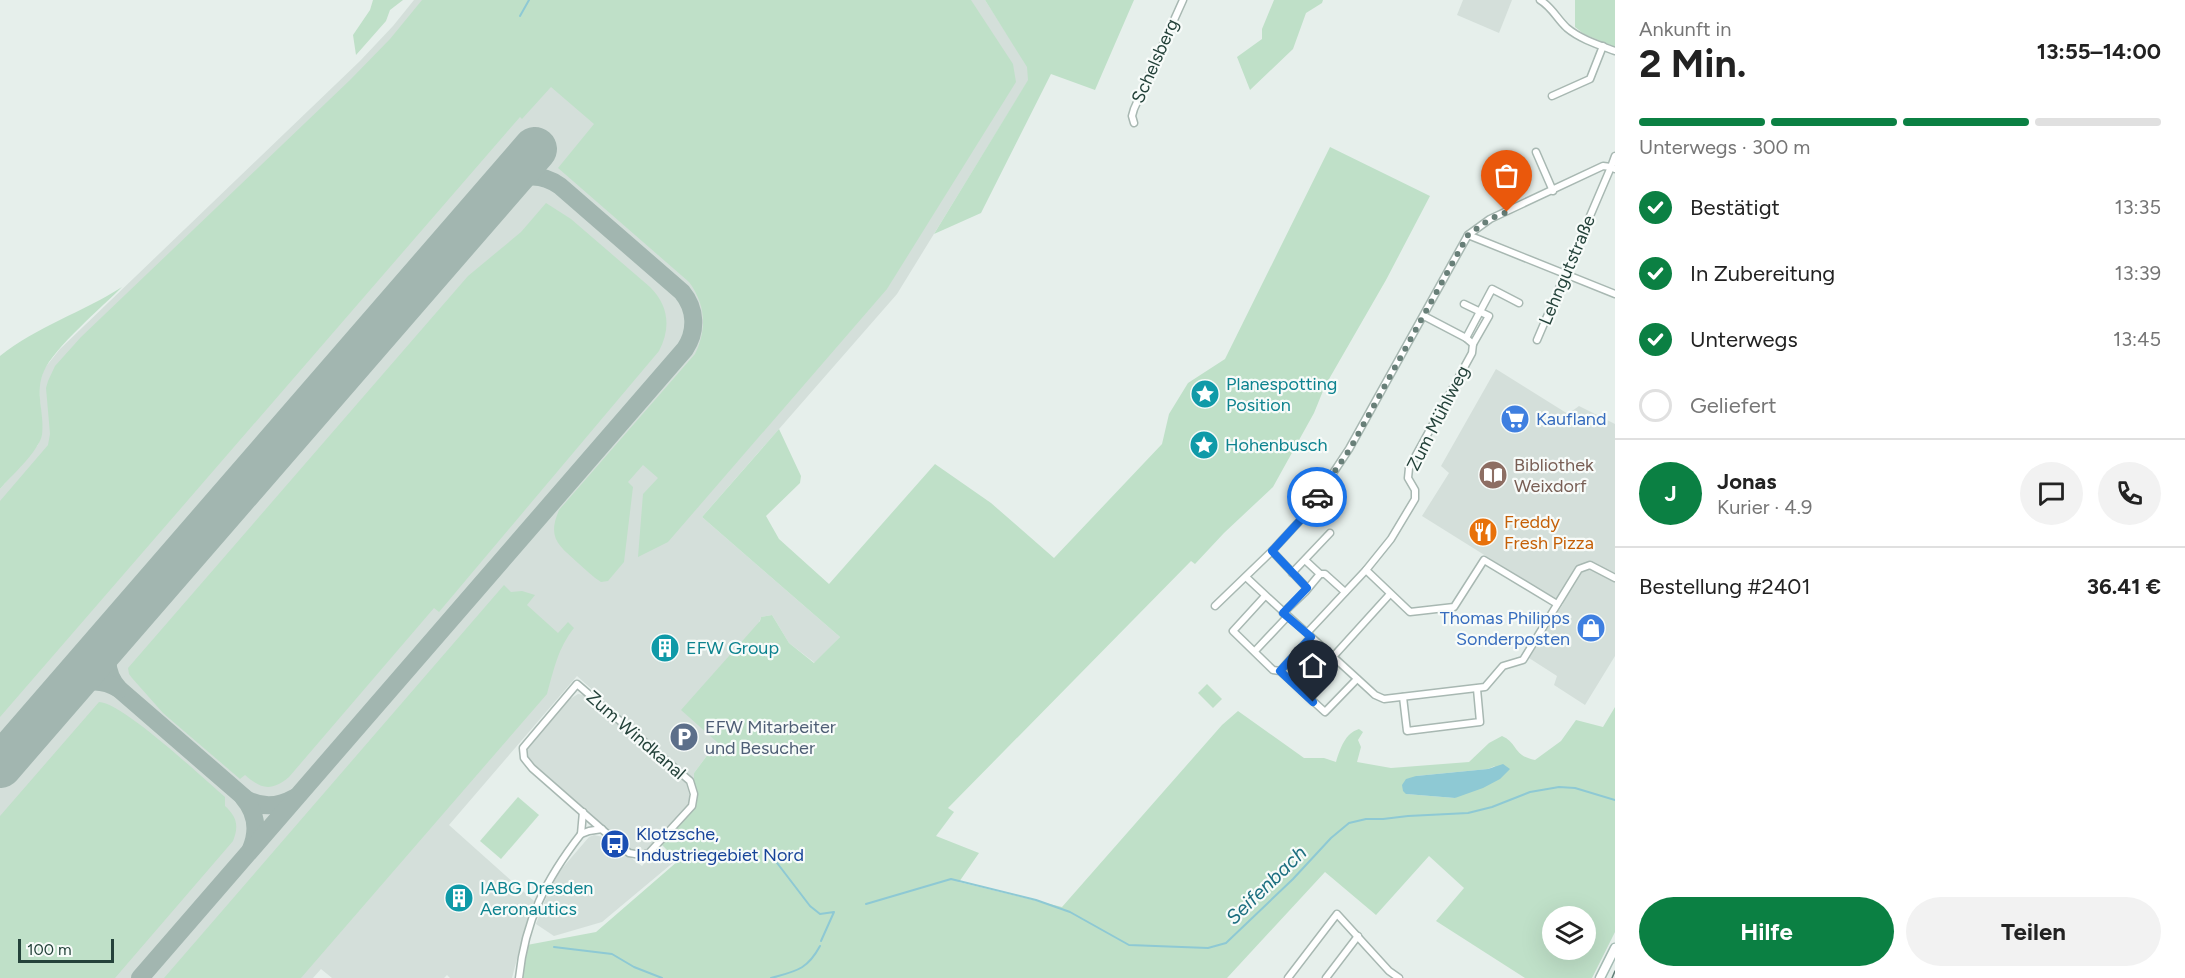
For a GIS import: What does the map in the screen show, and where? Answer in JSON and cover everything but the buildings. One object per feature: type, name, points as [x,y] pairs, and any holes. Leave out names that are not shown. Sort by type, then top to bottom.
[{"type":"main road","points":[[1600,978],[1615,948]]},
{"type":"street","name":"Schelsberg","points":[[1134,123],[1132,116],[1134,109],[1183,0]]},
{"type":"street","points":[[1540,0],[1566,27],[1615,51]]},
{"type":"street","points":[[1552,96],[1590,79],[1603,46]]},
{"type":"street","points":[[1536,152],[1553,191]]},
{"type":"street","name":"Lehngutstraße","points":[[1537,340],[1613,168],[1615,156]]},
{"type":"street","points":[[1215,606],[1272,551],[1306,514],[1350,449],[1468,235],[1490,219],[1603,166],[1613,168]]},
{"type":"street","points":[[1468,235],[1615,294]]},
{"type":"street","name":"Zum Mühlweg","points":[[1466,338],[1492,289],[1519,303]]},
{"type":"street","points":[[1464,303],[1480,312]]},
{"type":"street","name":"Zum Mühlweg","points":[[1280,671],[1391,539],[1415,499],[1415,490],[1408,478],[1409,468],[1472,353],[1473,344],[1488,316],[1480,312]]},
{"type":"street","name":"Zum Mühlweg","points":[[1424,316],[1473,344]]},
{"type":"street","points":[[1292,573],[1330,533]]},
{"type":"street","points":[[1272,551],[1307,588]]},
{"type":"street","points":[[1305,560],[1345,592]]},
{"type":"street","points":[[1366,570],[1410,612],[1454,607],[1484,560],[1557,604]]},
{"type":"street","points":[[1246,577],[1375,695],[1384,699],[1485,687],[1503,666],[1523,660],[1575,574],[1584,566],[1596,567],[1615,578]]},
{"type":"street","points":[[1255,651],[1320,574]]},
{"type":"street","points":[[1302,692],[1390,594]]},
{"type":"street","points":[[1265,596],[1233,632],[1273,670],[1280,671],[1325,712],[1358,679]]},
{"type":"street","name":"Zum Windkanal","points":[[577,684],[690,781],[694,794],[692,806],[649,853],[641,855],[629,853],[583,812],[532,768],[524,758],[523,748],[577,684]]},
{"type":"street","points":[[1403,697],[1407,731],[1428,729],[1480,722],[1477,688]]},
{"type":"street","points":[[581,834],[583,812]]},
{"type":"street","points":[[519,978],[523,944],[540,895],[559,863],[581,834],[594,829],[602,829]]},
{"type":"street","points":[[1288,978],[1337,914],[1389,971],[1399,978]]},
{"type":"street","points":[[1326,978],[1358,936]]},
{"type":"shaded area","points":[[414,0],[985,0],[1028,67],[1028,81],[897,294],[702,517],[840,637],[815,663],[789,643],[772,615],[761,617],[717,742],[694,773],[694,779],[648,742],[577,676],[449,825],[534,901],[512,978],[450,978],[447,975],[444,978],[332,978],[321,969],[313,978],[0,978],[0,489],[38,445],[42,434],[39,384],[44,369],[60,349],[360,61]]},
{"type":"shaded area","points":[[1463,0],[1512,0],[1499,33],[1457,15]]},
{"type":"shaded area","points":[[1496,369],[1568,414],[1579,406],[1615,424],[1615,656],[1585,705],[1554,685],[1557,676],[1529,658],[1563,604],[1422,516],[1449,473],[1441,466]]},
{"type":"shaded area","points":[[578,694],[584,695],[686,783],[690,797],[688,806],[647,850],[630,850],[532,765],[527,758],[528,746],[570,699]]},
{"type":"shaded area","points":[[594,835],[603,837],[642,866],[658,848],[675,861],[602,922],[554,936],[536,924],[546,898],[559,872],[589,837]]},
{"type":"green space","points":[[373,0],[403,0],[390,10],[386,21],[356,55],[353,35],[370,10]]},
{"type":"green space","points":[[422,0],[971,0],[1013,64],[1016,82],[887,289],[668,542],[638,557],[643,494],[658,478],[643,465],[628,482],[633,487],[624,562],[608,581],[601,582],[565,551],[556,540],[554,528],[559,510],[695,354],[702,335],[703,317],[699,299],[689,282],[558,168],[594,124],[551,87],[522,119],[520,117],[0,717],[0,501],[48,445],[50,434],[46,388],[55,366],[81,337],[350,80],[390,39]]},
{"type":"green space","points":[[985,0],[1134,0],[1095,90],[1051,74],[981,213],[934,234],[1028,80],[1027,67]]},
{"type":"green space","points":[[1274,0],[1323,0],[1306,13],[1293,49],[1250,90],[1237,57],[1262,39],[1262,29]]},
{"type":"green space","points":[[1575,0],[1615,0],[1615,47],[1584,34],[1575,27]]},
{"type":"green space","points":[[1330,147],[1430,196],[1386,280],[1325,386],[1314,413],[1273,487],[1195,564],[1191,561],[948,808],[954,812],[936,836],[979,853],[959,882],[1062,907],[1222,725],[1238,711],[1304,758],[1324,758],[1336,762],[1347,738],[1359,729],[1363,732],[1358,740],[1361,747],[1357,762],[1391,768],[1469,762],[1489,743],[1502,736],[1511,742],[1523,756],[1535,760],[1561,741],[1576,720],[1603,727],[1615,707],[1615,932],[1592,978],[1525,978],[1436,921],[1464,888],[1429,856],[1376,915],[1325,872],[1227,978],[522,978],[527,945],[596,932],[678,861],[662,845],[694,807],[694,773],[717,742],[681,710],[760,621],[761,617],[772,615],[789,643],[814,663],[840,637],[702,517],[779,429],[801,476],[800,483],[766,516],[779,539],[829,584],[935,464],[991,503],[1054,558],[1162,444],[1169,414],[1188,383],[1225,359]],"holes":[[[1495,766],[1455,798],[1406,794],[1416,776],[1488,769]]]},
{"type":"green space","points":[[546,203],[571,219],[656,294],[666,318],[665,334],[659,351],[439,612],[434,608],[289,777],[271,787],[261,786],[245,775],[240,779],[163,713],[132,678],[128,668],[468,276],[521,232]]},
{"type":"green space","points":[[122,287],[49,362],[40,387],[43,427],[40,441],[30,456],[0,489],[0,356],[29,336]]},
{"type":"green space","points":[[504,585],[511,592],[522,591],[535,595],[527,605],[558,633],[568,622],[574,628],[560,651],[547,694],[301,978],[164,978]]},
{"type":"green space","points":[[1207,684],[1222,699],[1213,708],[1198,693]]},
{"type":"green space","points":[[99,702],[110,705],[143,727],[225,797],[225,806],[236,822],[233,841],[115,978],[0,978],[0,816]]},
{"type":"green space","points":[[518,797],[539,815],[501,859],[480,841]]},
{"type":"water","points":[[1503,764],[1510,769],[1500,779],[1455,798],[1406,794],[1403,791],[1402,785],[1406,779],[1416,776],[1488,769]]},
{"type":"waterway","points":[[520,16],[529,0]]},
{"type":"waterway","name":"Seifenbach","points":[[866,904],[951,879],[1036,900],[1070,912],[1129,945],[1208,948],[1226,943],[1293,879],[1331,838],[1349,823],[1366,819],[1468,813],[1492,807],[1530,792],[1559,787],[1575,788],[1615,800]]},
{"type":"waterway","points":[[771,855],[810,906],[820,914],[834,912],[821,941]]},
{"type":"waterway","name":"Seifenbach","points":[[771,978],[805,965],[820,946]]},
{"type":"waterway","name":"Seifenbach","points":[[554,947],[612,954],[634,967],[662,978]]},
{"type":"taxiway","points":[[140,978],[689,342],[693,320],[690,306],[682,292],[560,186],[544,178],[529,177],[514,181],[499,189]]},
{"type":"taxiway","points":[[116,633],[109,647],[107,661],[108,669],[119,689],[246,799],[258,804],[270,805],[294,798]]},
{"type":"taxiway","points":[[62,695],[75,686],[89,682],[104,683],[119,689]]},
{"type":"taxiway","points":[[243,797],[251,809],[255,822],[255,835],[251,849]]},
{"type":"runway","points":[[0,766],[535,149]]},
{"type":"tram line","points":[[1612,978],[1615,971]]},
{"type":"way so far","points":[[1317,497],[1350,449],[1468,235],[1490,219],[1507,212]]},
{"type":"place","name":"Planespotting Position","points":[[1205,394]]},
{"type":"place","name":"Kaufland","points":[[1515,419]]},
{"type":"place","name":"Hohenbusch","points":[[1204,445]]},
{"type":"place","name":"Bibliothek Weixdorf","points":[[1493,475]]},
{"type":"place","name":"Freddy Fresh Pizza","points":[[1483,532]]},
{"type":"place","name":"Thomas Philipps Sonderposten","points":[[1591,628]]},
{"type":"place","name":"EFW Group","points":[[665,648]]},
{"type":"place","name":"EFW Mitarbeiter und Besucher","points":[[684,737]]},
{"type":"place","name":"Klotzsche, Industriegebiet Nord","points":[[615,844]]},
{"type":"place","name":"IABG Dresden Aeronautics","points":[[459,898]]},
{"type":"route","points":[[1313,702],[1280,671],[1311,637],[1283,613],[1307,588],[1272,551],[1306,514],[1317,497]]}]
